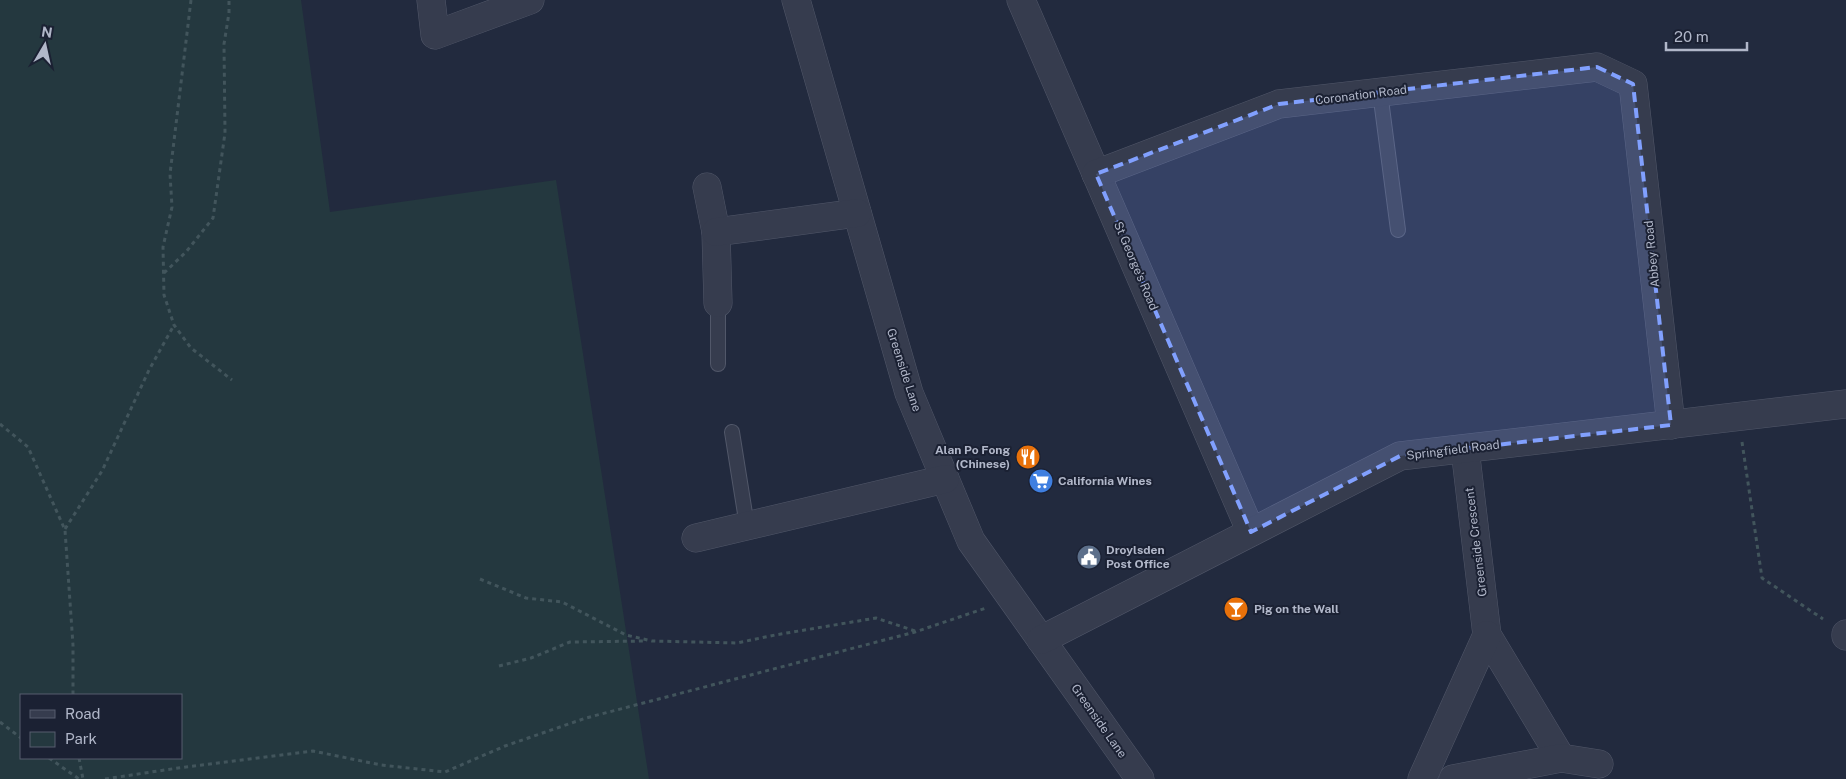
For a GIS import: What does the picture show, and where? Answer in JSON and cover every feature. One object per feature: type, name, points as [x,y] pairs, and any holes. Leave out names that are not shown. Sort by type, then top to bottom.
[{"type":"street","points":[[432,0],[435,35],[530,0]]},
{"type":"street","name":"Greenside Lane","points":[[796,0],[909,393],[971,541],[1140,779]]},
{"type":"street","name":"St George's Road","points":[[1021,0],[1252,532]]},
{"type":"street","name":"Coronation Road","points":[[1096,174],[1279,104],[1597,67],[1633,84]]},
{"type":"street","name":"Abbey Road","points":[[1633,84],[1671,425]]},
{"type":"street","points":[[707,187],[716,232],[718,303]]},
{"type":"street","points":[[716,232],[857,213]]},
{"type":"street","name":"Springfield Road","points":[[1041,640],[1400,456],[1846,404]]},
{"type":"street","name":"Greenside Crescent","points":[[1464,449],[1487,635]]},
{"type":"street","points":[[696,538],[945,479]]},
{"type":"street","points":[[1487,635],[1561,758]]},
{"type":"street","points":[[1422,779],[1487,635]]},
{"type":"street","points":[[1453,779],[1561,758],[1599,764]]},
{"type":"lane","points":[[1380,92],[1398,230]]},
{"type":"lane","points":[[718,303],[718,364]]},
{"type":"lane","points":[[732,432],[746,526]]},
{"type":"path","points":[[191,0],[170,174],[172,207],[163,247],[164,295],[174,325],[191,348],[232,380]]},
{"type":"path","points":[[163,273],[186,252],[213,218],[225,133],[224,44],[229,0]]},
{"type":"path","points":[[65,530],[102,471],[149,370],[174,325]]},
{"type":"path","points":[[1739,417],[1762,578],[1846,635]]},
{"type":"path","points":[[0,424],[28,447],[65,530],[73,645],[73,694]]},
{"type":"path","points":[[480,579],[526,598],[562,602],[626,635],[652,642]]},
{"type":"path","points":[[106,779],[313,751],[381,765],[445,772],[505,746],[586,718],[915,632],[1012,600]]},
{"type":"path","points":[[499,666],[531,658],[570,642],[737,643],[876,618],[915,632]]},
{"type":"path","points":[[0,722],[20,737]]},
{"type":"path","points":[[51,759],[79,779]]},
{"type":"path","points":[[79,759],[83,779]]},
{"type":"highlighted area","points":[[1597,67],[1633,84],[1671,425],[1400,456],[1251,532],[1096,174],[1279,104]]},
{"type":"green space","points":[[0,0],[301,0],[330,212],[556,180],[649,779],[0,779]]},
{"type":"place","name":"Alan Po Fong (Chinese)","points":[[1028,457]]},
{"type":"place","name":"California Wines","points":[[1041,481]]},
{"type":"place","name":"Droylsden Post Office","points":[[1089,557]]},
{"type":"place","name":"Pig on the Wall","points":[[1236,609]]}]
